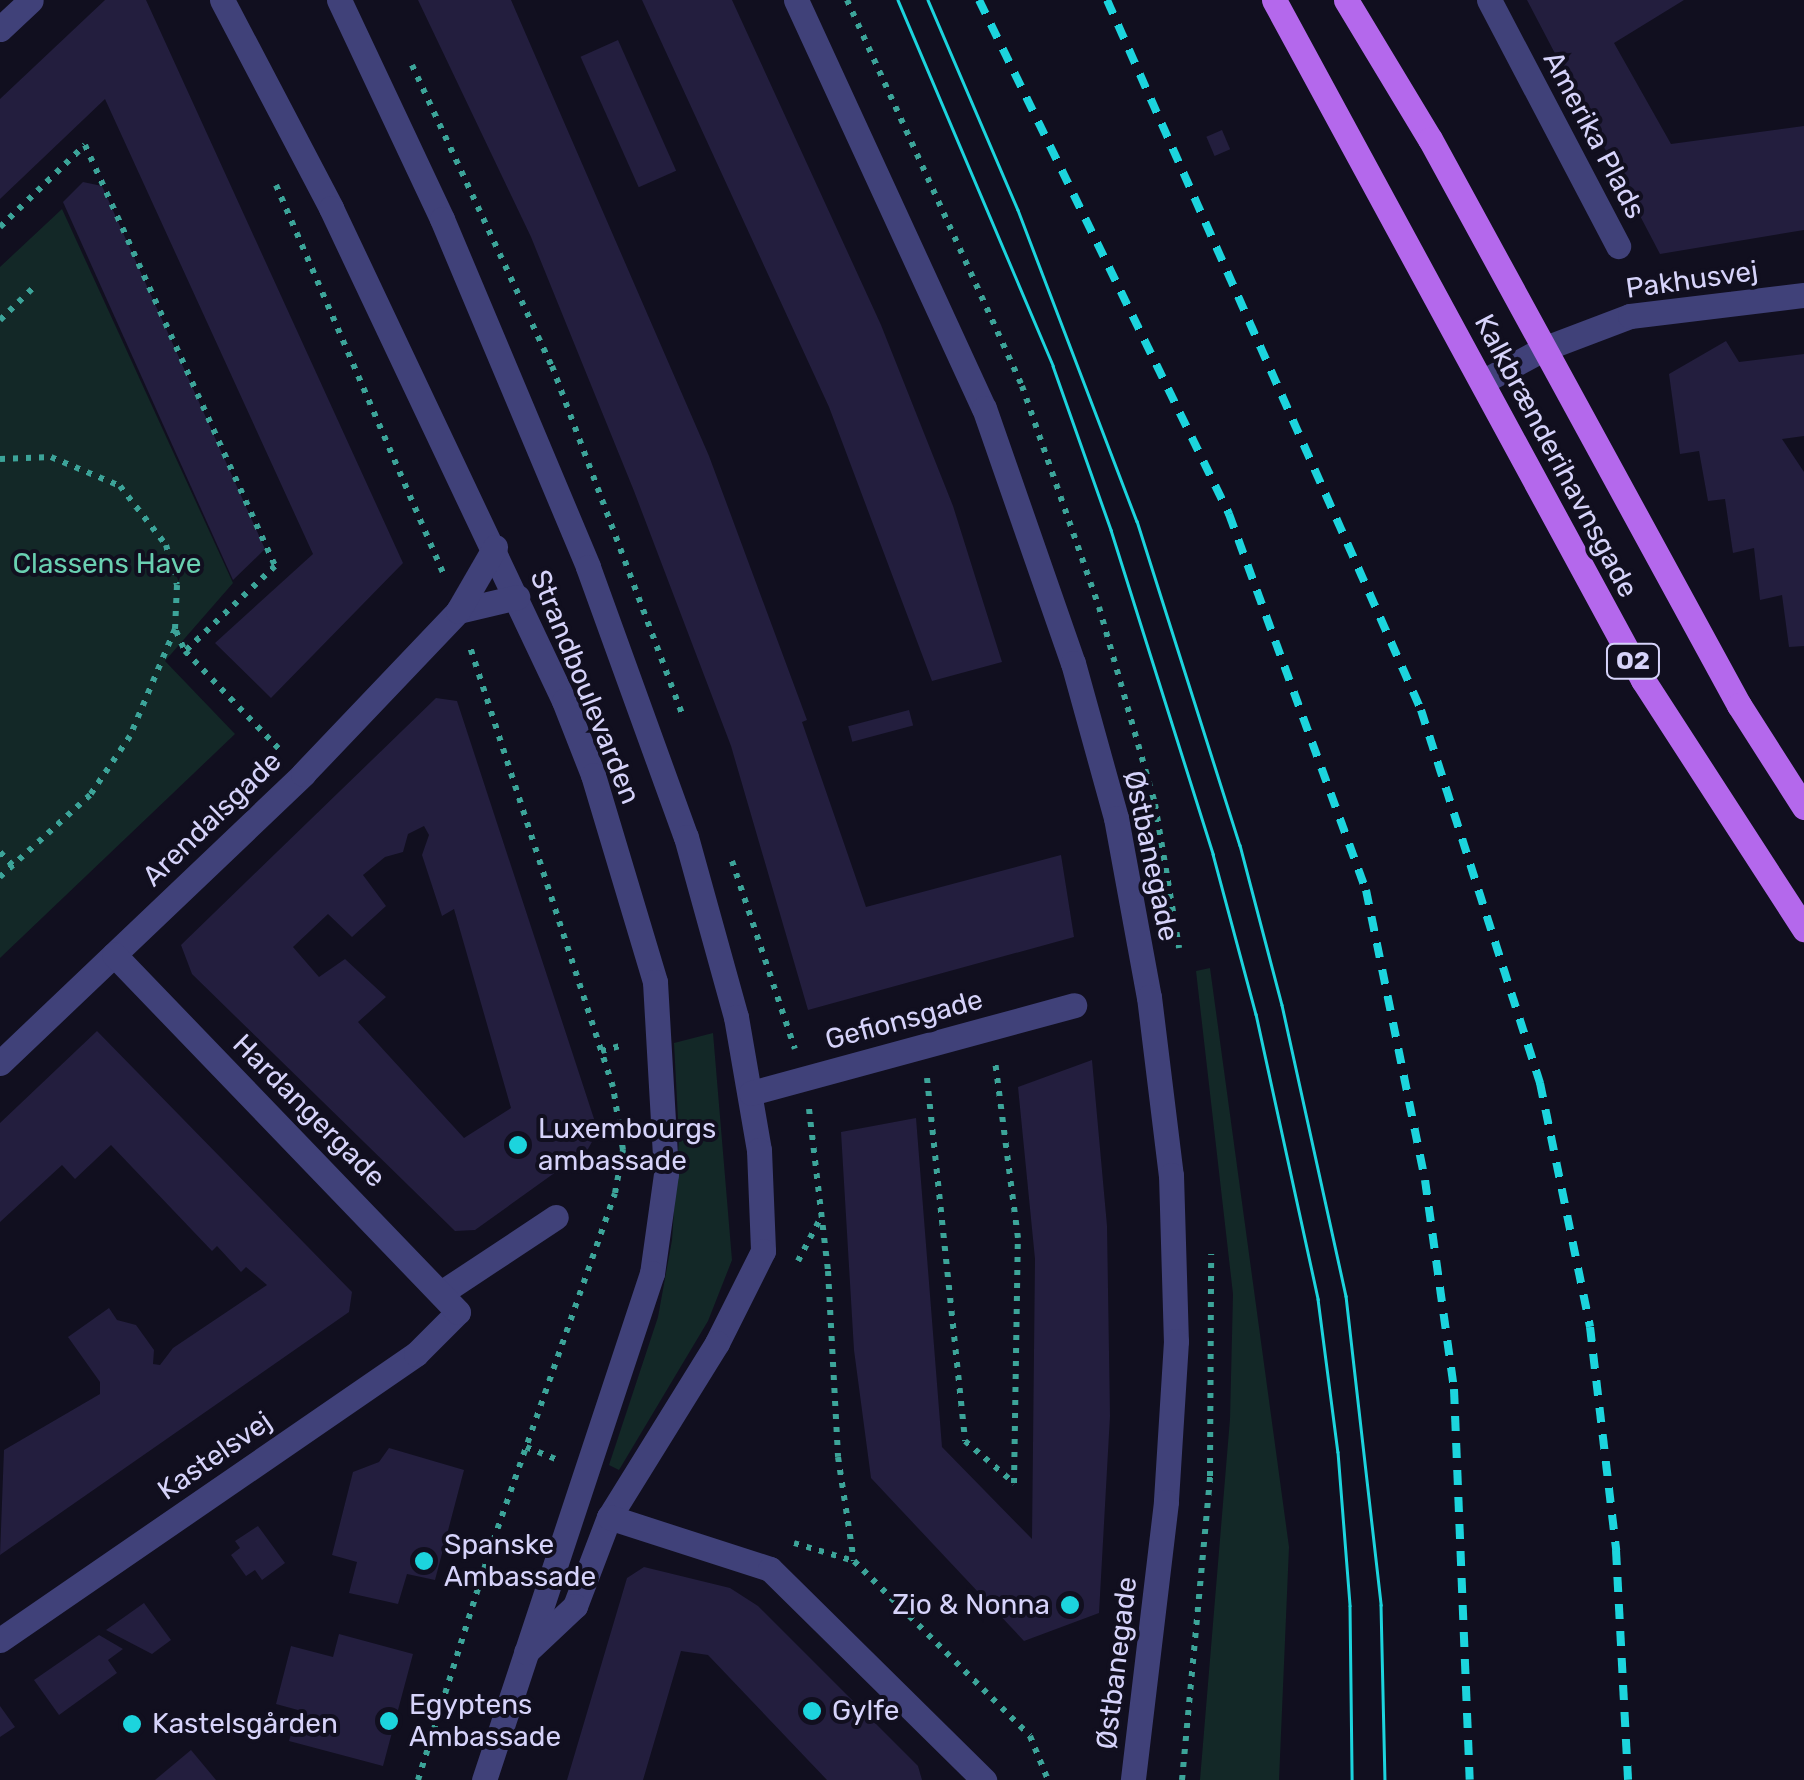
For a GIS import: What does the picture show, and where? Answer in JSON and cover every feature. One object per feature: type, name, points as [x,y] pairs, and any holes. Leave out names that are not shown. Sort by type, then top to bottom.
[{"type":"main road","name":"Kalkbrænderihavnsgade","points":[[1274,0],[1644,680],[1804,929]]},
{"type":"main road","name":"Kalkbrænderihavnsgade","points":[[1346,0],[1430,140],[1739,706],[1804,807]]},
{"type":"street","points":[[0,29],[31,0]]},
{"type":"street","name":"Strandboulevarden","points":[[222,0],[495,547],[593,775],[655,982],[666,1112],[666,1174],[652,1273],[484,1780]]},
{"type":"street","name":"Strandboulevarden","points":[[340,0],[442,219],[588,566],[686,837],[751,1094],[765,1210],[763,1251],[717,1343],[610,1516],[575,1606],[526,1652]]},
{"type":"street","name":"Østbanegade","points":[[796,0],[984,408],[1073,663],[1116,818],[1149,997],[1171,1174],[1176,1341],[1166,1502],[1133,1780]]},
{"type":"street","name":"Amerika Plads","points":[[1489,0],[1618,246]]},
{"type":"street","name":"Pakhusvej","points":[[1482,382],[1542,349],[1630,316],[1804,295]]},
{"type":"street","name":"Arendalsgade","points":[[0,1064],[302,774],[458,611],[495,547]]},
{"type":"street","points":[[458,611],[517,597]]},
{"type":"street","name":"Hardangergade","points":[[114,955],[451,1301]]},
{"type":"street","name":"Gefionsgade","points":[[751,1094],[1074,1006]]},
{"type":"street","name":"Kastelsvej","points":[[0,1640],[416,1354],[451,1301],[556,1217]]},
{"type":"street","points":[[610,1516],[770,1570],[984,1780]]},
{"type":"path","points":[[0,227],[85,145],[274,566],[185,651]]},
{"type":"path","points":[[268,168],[458,611],[613,1087],[623,1150],[615,1193],[418,1780]]},
{"type":"path","points":[[0,320],[36,285]]},
{"type":"path","points":[[0,459],[51,457],[92,469],[132,498],[166,545],[176,585],[175,630],[130,736],[90,795],[0,877]]},
{"type":"path","points":[[175,630],[185,651],[302,774]]},
{"type":"path","points":[[0,852],[13,866]]},
{"type":"path","points":[[923,1047],[965,1441],[1014,1483],[1018,1238],[990,1028]]},
{"type":"path","points":[[854,1560],[1030,1736],[1048,1780]]},
{"type":"green space","name":"Classens Have","points":[[62,209],[233,583],[165,661],[235,734],[0,958],[0,267]]},
{"type":"green space","points":[[1210,968],[1289,1547],[1279,1780],[1200,1780],[1230,1419],[1233,1294],[1196,971]]},
{"type":"green space","points":[[713,1033],[732,1260],[708,1321],[619,1470],[609,1465],[658,1317],[672,1240],[679,1138],[674,1043]]},
{"type":"building","points":[[105,0],[146,0],[403,563],[271,698],[215,643],[313,554],[105,99],[0,199],[0,99]]},
{"type":"building","points":[[418,0],[511,0],[709,456],[807,720],[802,722],[866,907],[1061,855],[1074,937],[808,1010],[731,746],[634,491],[531,237]]},
{"type":"building","points":[[642,0],[732,0],[881,325],[953,506],[1002,662],[932,681],[829,407]]},
{"type":"building","points":[[1527,0],[1684,0],[1614,43],[1671,144],[1804,126],[1804,230],[1660,254]]},
{"type":"building","points":[[618,40],[676,171],[639,187],[581,57]]},
{"type":"building","points":[[1222,130],[1230,149],[1215,156],[1206,137]]},
{"type":"building","points":[[83,182],[102,186],[265,549],[233,580],[63,202]]},
{"type":"building","points":[[1726,341],[1739,362],[1804,354],[1804,436],[1782,439],[1804,472],[1804,646],[1789,647],[1782,595],[1760,600],[1754,548],[1733,553],[1725,499],[1708,501],[1699,451],[1680,454],[1669,374]]},
{"type":"building","points":[[436,698],[457,701],[598,1131],[588,1149],[475,1230],[455,1231],[192,974],[181,945]],"holes":[[[424,826],[429,835],[422,855],[442,916],[454,909],[511,1108],[464,1138],[358,1022],[386,997],[345,959],[319,977],[293,947],[328,914],[352,937],[386,906],[363,875],[385,857],[403,852],[408,834]]]},
{"type":"building","points":[[909,710],[913,725],[852,742],[848,726]]},
{"type":"building","points":[[97,1031],[352,1292],[349,1312],[0,1555],[4,1450],[100,1394],[100,1382],[68,1337],[109,1308],[117,1320],[136,1325],[154,1350],[153,1364],[160,1365],[173,1348],[267,1285],[246,1267],[241,1272],[217,1246],[212,1251],[111,1145],[75,1179],[62,1165],[0,1222],[0,1123]]},
{"type":"building","points":[[1092,1060],[1107,1226],[1110,1416],[1099,1613],[1024,1641],[871,1478],[854,1350],[841,1132],[916,1118],[942,1447],[1032,1539],[1035,1259],[1018,1087]]},
{"type":"building","points":[[389,1448],[464,1470],[435,1580],[407,1574],[398,1604],[349,1593],[357,1562],[332,1555],[353,1472],[379,1462]]},
{"type":"building","points":[[258,1526],[285,1563],[262,1580],[255,1570],[246,1576],[231,1555],[240,1548],[235,1541]]},
{"type":"building","name":"Gylfe","points":[[644,1567],[730,1588],[758,1606],[918,1766],[922,1780],[827,1780],[708,1655],[681,1651],[643,1780],[567,1780],[627,1578]]},
{"type":"building","points":[[144,1603],[171,1640],[152,1654],[106,1630]]},
{"type":"building","points":[[339,1634],[413,1654],[383,1766],[289,1741],[298,1710],[276,1704],[291,1646],[333,1657]]},
{"type":"building","points":[[99,1635],[123,1649],[108,1660],[117,1673],[59,1715],[34,1680]]},
{"type":"building","points":[[0,1706],[15,1727],[0,1737]]},
{"type":"building","points":[[191,1750],[216,1780],[155,1780]]},
{"type":"tram line","points":[[898,0],[1053,366],[1111,530],[1213,854],[1256,1014],[1318,1299],[1338,1452],[1350,1606],[1352,1780]]},
{"type":"tram line","points":[[928,0],[1018,210],[1137,521],[1240,845],[1282,1005],[1346,1296],[1381,1605],[1385,1780]]},
{"type":"railway","points":[[979,0],[1229,514],[1366,890],[1425,1180],[1454,1389],[1470,1780]]},
{"type":"railway","points":[[1107,0],[1421,710],[1540,1083],[1590,1327],[1616,1550],[1628,1780]]},
{"type":"place","name":"Luxembourgs ambassade","points":[[518,1145]]},
{"type":"place","name":"Spanske Ambassade","points":[[424,1561]]},
{"type":"place","name":"Zio & Nonna","points":[[1070,1605]]},
{"type":"place","name":"Gylfe","points":[[812,1711]]},
{"type":"place","name":"Egyptens Ambassade","points":[[389,1721]]},
{"type":"place","name":"Kastelsgården","points":[[132,1724]]}]
